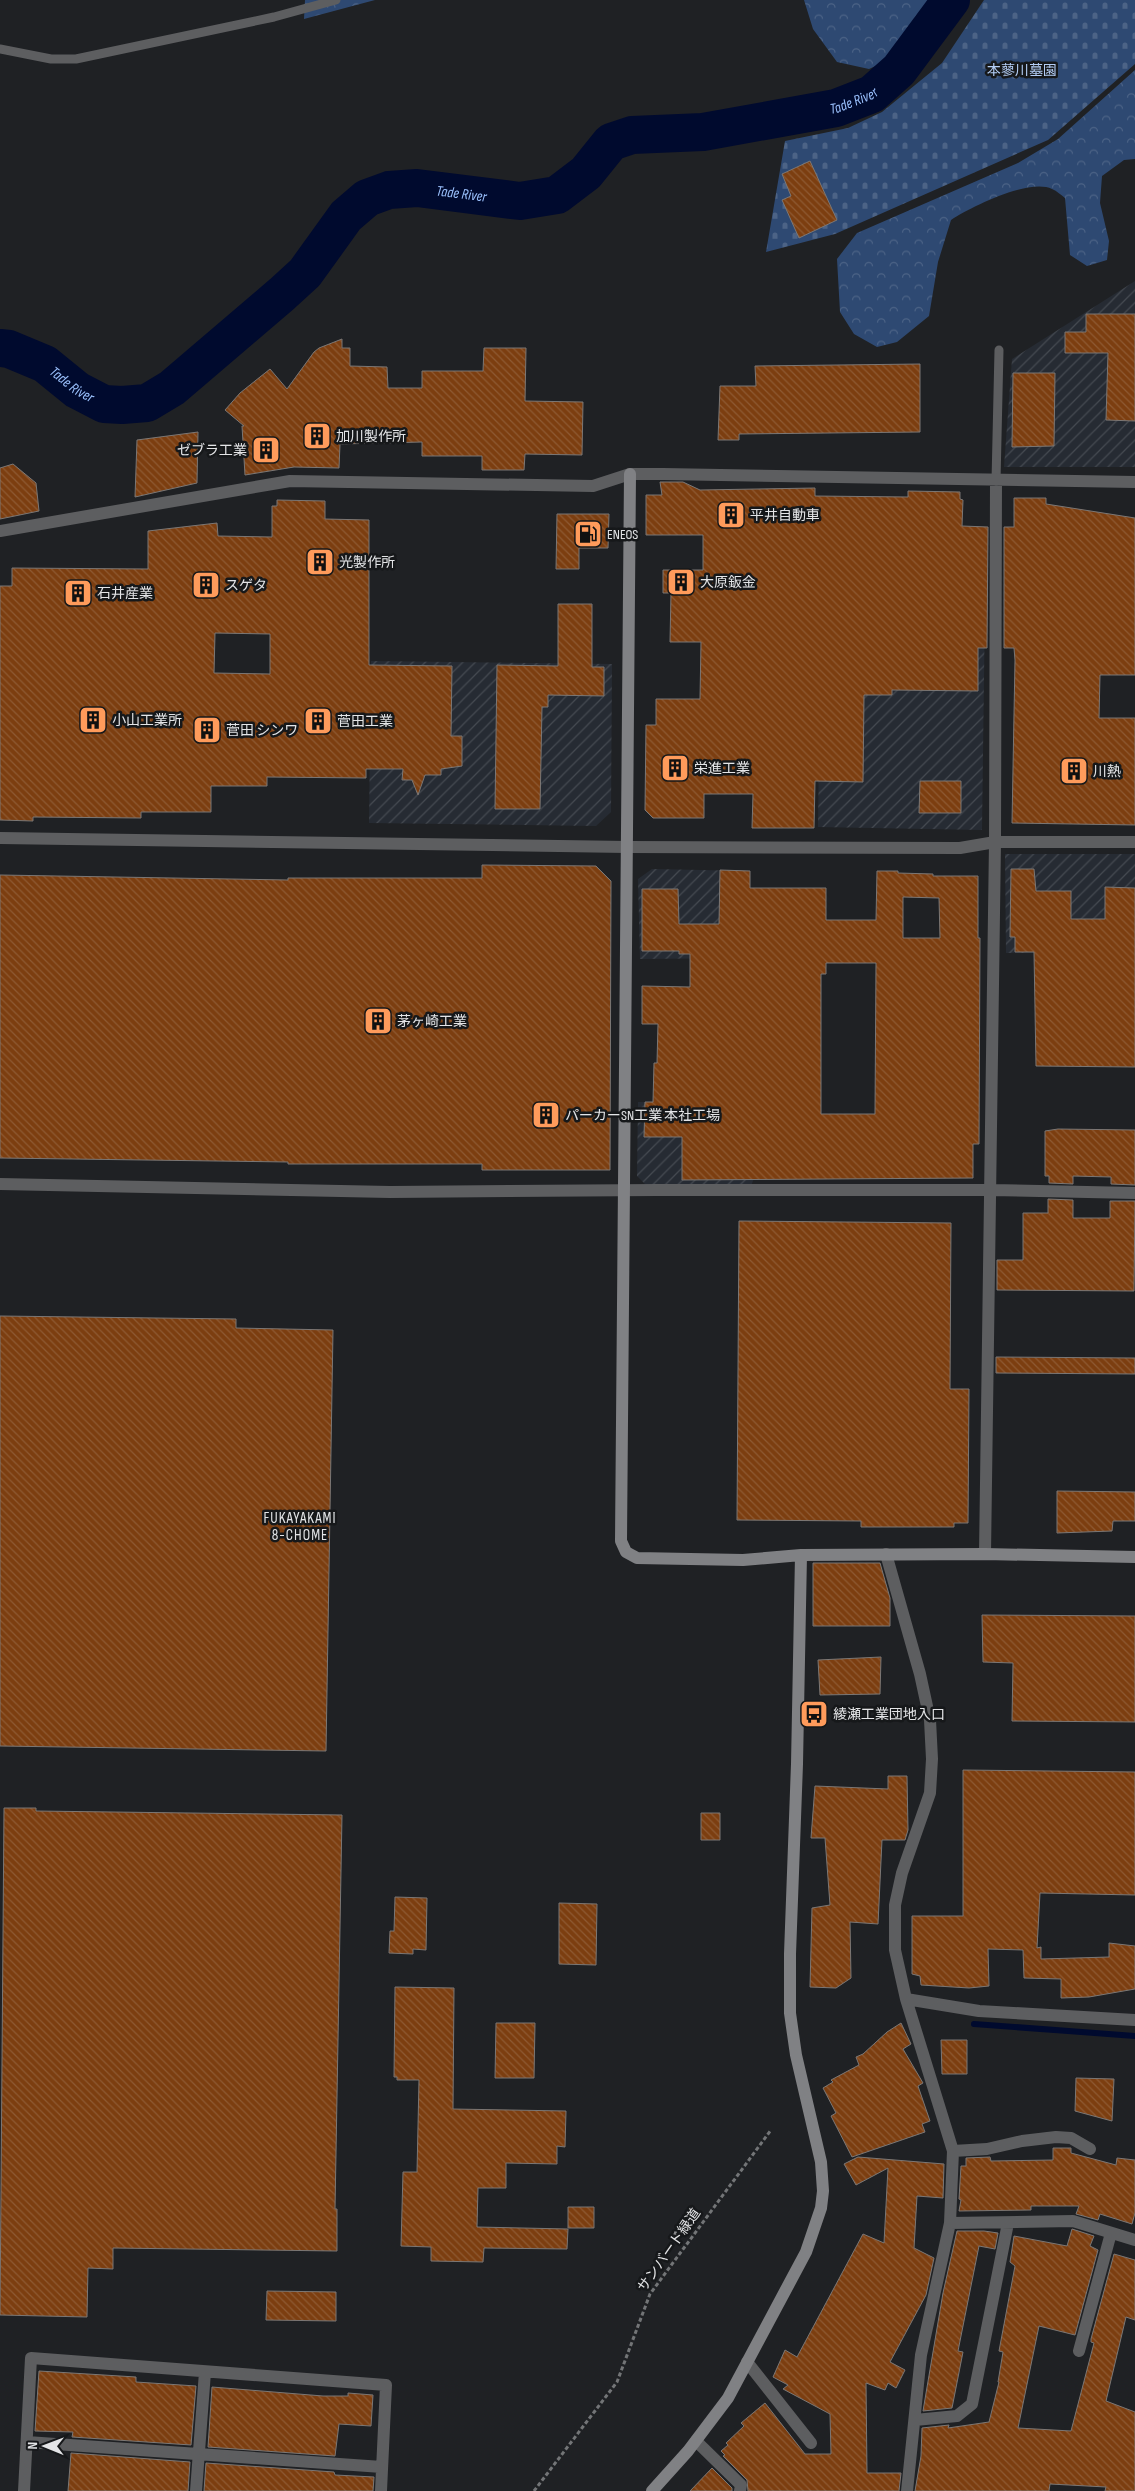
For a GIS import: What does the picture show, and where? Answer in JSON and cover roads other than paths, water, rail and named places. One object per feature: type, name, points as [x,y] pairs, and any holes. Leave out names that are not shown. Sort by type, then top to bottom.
[{"type":"street","points":[[630,474],[621,1541],[626,1552],[637,1558],[743,1560],[801,1555],[886,1554],[1135,1557]]},
{"type":"street","points":[[0,531],[290,481],[593,486],[630,474],[1135,482]]},
{"type":"street","points":[[985,1554],[995,842],[996,481]]},
{"type":"street","points":[[0,838],[627,847],[960,848],[995,842],[1135,842]]},
{"type":"street","points":[[0,1184],[390,1192],[991,1190],[1135,1193]]},
{"type":"street","points":[[886,1554],[920,1674],[930,1720],[932,1759],[930,1793],[902,1874],[895,1905],[894,1950],[906,1999],[953,2151],[950,2223],[921,2355],[907,2491]]},
{"type":"street","points":[[652,2491],[696,2441],[728,2398],[806,2252],[821,2208],[823,2191],[821,2162],[800,2075],[790,2013],[801,1555]]},
{"type":"street","points":[[906,1999],[979,2011],[1135,2020]]},
{"type":"street","points":[[953,2151],[987,2149],[1022,2141],[1056,2137],[1071,2138],[1090,2148]]},
{"type":"street","points":[[950,2223],[1073,2221],[1135,2240]]},
{"type":"street","points":[[915,2420],[957,2416],[972,2404],[1008,2223]]},
{"type":"street","points":[[1079,2351],[1111,2233]]},
{"type":"street","points":[[24,2491],[31,2358],[386,2385],[381,2491]]},
{"type":"street","points":[[747,2362],[811,2443]]},
{"type":"street","points":[[196,2491],[205,2372]]},
{"type":"street","points":[[696,2441],[741,2485],[740,2491]]},
{"type":"street","points":[[27,2442],[382,2467]]},
{"type":"lane","points":[[0,49],[51,59],[76,60],[274,17],[336,0]]},
{"type":"lane","points":[[996,481],[999,350]]},
{"type":"waterway","name":"Tade River","points":[[0,348],[9,349],[45,364],[77,390],[104,404],[147,403],[172,388],[305,273],[346,216],[367,198],[389,190],[417,188],[520,201],[557,195],[586,173],[611,142],[632,135],[703,132],[836,108],[872,94],[899,70],[951,0]]},
{"type":"waterway","points":[[974,2024],[1135,2036]]},
{"type":"place","name":"加川製作所","points":[[317,436]]},
{"type":"place","name":"ゼブラ工業","points":[[266,450]]},
{"type":"place","name":"平井自動車","points":[[731,515]]},
{"type":"place","name":"ENEOS","points":[[588,534]]},
{"type":"place","name":"光製作所","points":[[320,562]]},
{"type":"place","name":"大原鈑金","points":[[681,582]]},
{"type":"place","name":"スゲタ","points":[[206,585]]},
{"type":"place","name":"石井産業","points":[[78,593]]},
{"type":"place","name":"小山工業所","points":[[93,720]]},
{"type":"place","name":"菅田工業","points":[[318,721]]},
{"type":"place","name":"菅田 シンワ","points":[[207,730]]},
{"type":"place","name":"栄進工業","points":[[675,768]]},
{"type":"place","name":"川熱","points":[[1074,771]]},
{"type":"place","name":"茅ヶ崎工業","points":[[378,1021]]},
{"type":"place","name":"パーカーSN工業 本社工場","points":[[546,1115]]},
{"type":"place","name":"綾瀬工業団地入口","points":[[814,1714]]},
{"type":"district","name":"FUKAYAKAMI 8-CHOME","points":[[300,1526]]},
{"type":"park label","name":"本蓼川墓園","points":[[1022,70]]}]
